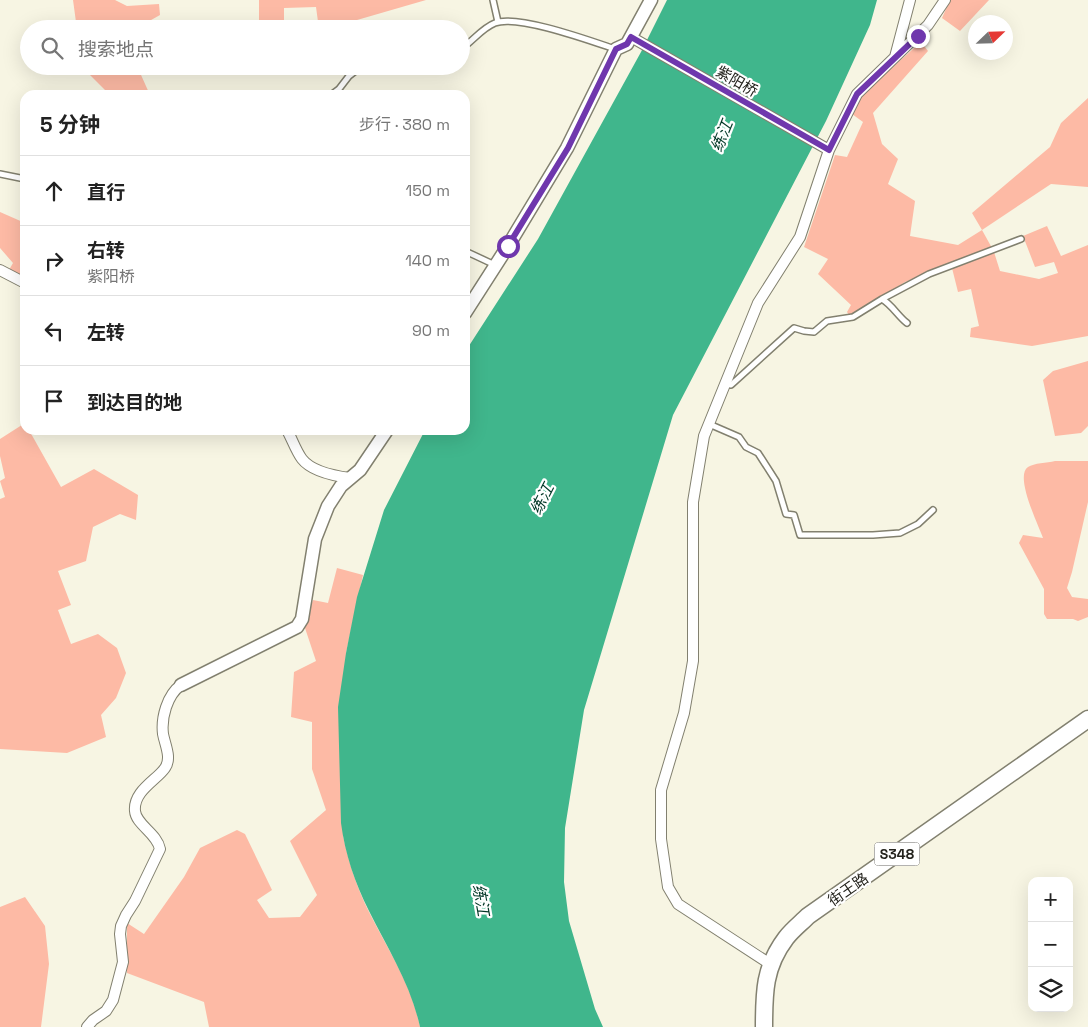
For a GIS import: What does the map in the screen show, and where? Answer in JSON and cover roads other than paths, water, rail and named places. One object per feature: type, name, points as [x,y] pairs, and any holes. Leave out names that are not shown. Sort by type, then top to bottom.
[{"type":"main road","name":"街王路","points":[[764,1027],[764,992],[770,964],[786,938],[808,916],[1088,719]]},
{"type":"street","points":[[470,305],[568,148],[616,49],[627,44],[651,0]]},
{"type":"street","points":[[895,57],[910,0]]},
{"type":"street","points":[[770,964],[678,904],[668,887],[661,839],[660,790],[684,713],[693,661],[692,502],[704,436],[709,423],[758,303],[800,237],[829,150],[857,94],[928,25],[945,0]]},
{"type":"street","name":"紫阳桥","points":[[631,37],[829,150]]},
{"type":"street","points":[[0,270],[20,280]]},
{"type":"street","points":[[290,435],[303,461],[310,466],[331,475],[350,478]]},
{"type":"street","points":[[88,1027],[92,1020],[106,1011],[113,1000],[123,962],[121,926],[160,849],[156,838],[137,816],[135,808],[146,786],[168,763],[168,750],[163,734],[165,709],[172,694],[181,685],[297,627],[302,619],[315,539],[332,497],[341,486],[360,470],[384,435]]},
{"type":"lane","points":[[493,0],[498,22]]},
{"type":"lane","points":[[470,41],[494,23],[502,21],[529,24],[616,49]]},
{"type":"lane","points":[[338,90],[350,75]]},
{"type":"lane","points":[[0,174],[20,178]]},
{"type":"lane","points":[[725,384],[731,385],[794,328],[804,332],[814,332],[827,320],[853,317],[929,274],[1021,239]]},
{"type":"lane","points":[[470,253],[496,266]]},
{"type":"lane","points":[[882,299],[888,302],[900,318],[907,323]]},
{"type":"lane","points":[[709,423],[739,437],[746,446],[758,454],[776,481],[786,514],[794,515],[800,535],[900,533],[918,524],[933,510]]},
{"type":"water","name":"练江","points":[[667,0],[877,0],[870,25],[826,121],[673,415],[584,710],[565,828],[564,882],[569,921],[595,1009],[603,1027],[420,1027],[405,982],[359,890],[345,846],[341,823],[338,707],[357,597],[384,510],[422,435],[470,435],[470,344],[538,239],[641,52]]}]
